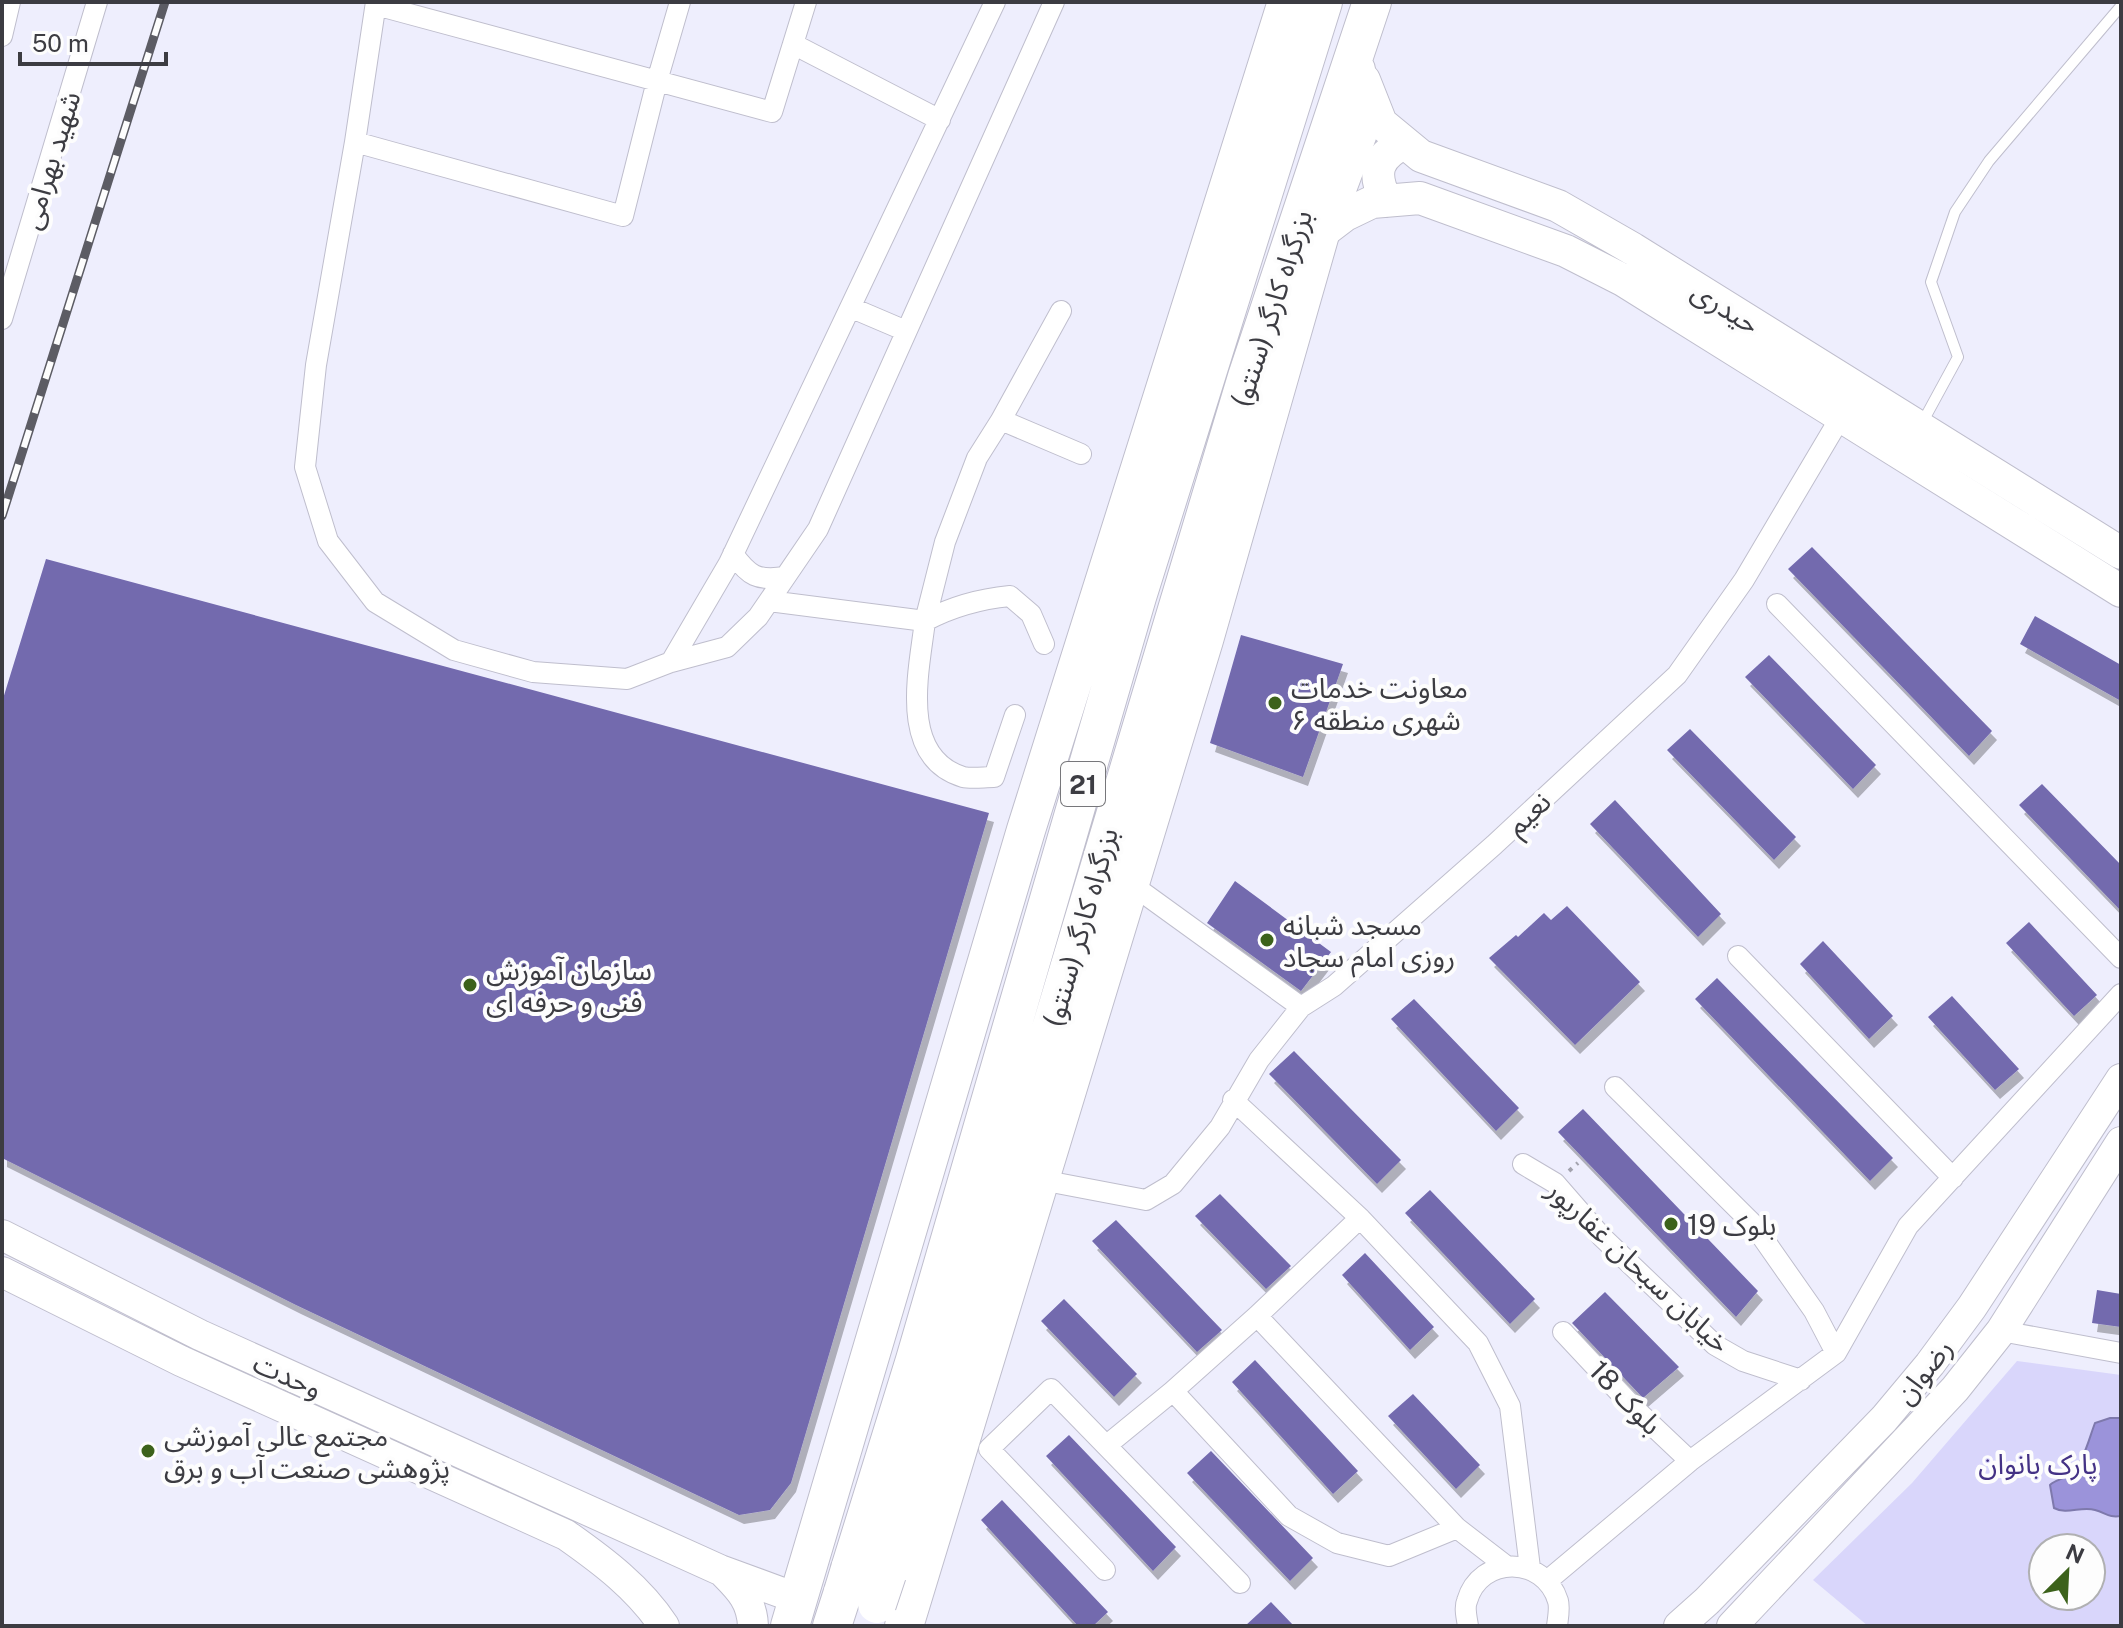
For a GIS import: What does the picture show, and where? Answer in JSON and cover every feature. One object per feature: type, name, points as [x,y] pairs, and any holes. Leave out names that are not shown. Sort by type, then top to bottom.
[{"type":"highway","points":[[795,1613],[1026,830],[1287,2]]},
{"type":"highway","name":"بزرگراه کارگر (سنتو)","points":[[832,1626],[915,1360],[1137,597],[1323,2]]},
{"type":"highway","name":"بزرگراه کارگر (سنتو)","points":[[870,1626],[1247,377],[1372,2]]},
{"type":"highway","points":[[904,1626],[1204,640],[1320,234],[1362,122],[1355,57]]},
{"type":"highway","points":[[795,1613],[813,1590],[832,1585],[861,1588],[884,1600],[904,1626]]},
{"type":"main road","name":"حیدری","points":[[1355,57],[1381,123],[1421,156],[1558,206],[1633,249],[2121,553]]},
{"type":"main road","points":[[1386,201],[1378,185],[1378,166],[1388,151],[1404,143]]},
{"type":"main road","name":"حیدری","points":[[1320,234],[1345,215],[1372,202],[1420,198],[1566,251],[1623,280],[2121,591]]},
{"type":"main road","name":"رضوان","points":[[1679,1626],[1884,1419],[1930,1364],[1972,1307],[2121,1079]]},
{"type":"main road","points":[[2090,1128],[2120,1143]]},
{"type":"main road","name":"رضوان","points":[[1732,1626],[1955,1389],[2001,1331],[2120,1143]]},
{"type":"main road","name":"وحدت","points":[[2,1235],[200,1335],[720,1570],[795,1613]]},
{"type":"main road","name":"وحدت","points":[[2,1272],[181,1361],[566,1535],[602,1560],[636,1591],[664,1626]]},
{"type":"main road","points":[[720,1570],[741,1590],[752,1610],[753,1626]]},
{"type":"street","points":[[2,36],[10,2]]},
{"type":"street","name":"شهید بهرامی","points":[[2,319],[97,2]]},
{"type":"street","points":[[355,142],[623,216],[680,2]]},
{"type":"street","points":[[806,2],[772,112],[376,3],[316,365],[305,467],[328,541],[375,602],[454,650],[533,672],[627,679],[671,662],[727,647],[758,617],[818,529],[1054,2]]},
{"type":"street","points":[[671,662],[733,554],[995,2]]},
{"type":"street","points":[[793,44],[940,120]]},
{"type":"street","points":[[852,308],[906,331]]},
{"type":"street","points":[[1015,715],[994,777],[964,778],[937,764],[919,728],[916,696],[925,621],[945,542],[977,458],[1061,311]]},
{"type":"street","name":"نعیم","points":[[1041,1180],[1146,1200],[1173,1184],[1220,1127],[1259,1060],[1301,1007],[1346,976],[1494,845],[1677,675],[1744,580],[1857,388]]},
{"type":"street","points":[[1001,420],[1081,454]]},
{"type":"street","points":[[733,554],[747,573],[768,580],[785,577]]},
{"type":"street","points":[[769,601],[925,621],[948,609],[982,599],[1010,596],[1031,614],[1044,644]]},
{"type":"street","points":[[1777,604],[2121,958]]},
{"type":"street","points":[[1131,884],[1301,1007]]},
{"type":"street","points":[[1738,956],[1953,1178]]},
{"type":"street","points":[[1547,1581],[1690,1461],[1836,1353],[1908,1226],[2121,994]]},
{"type":"street","points":[[1615,1087],[1753,1224],[1814,1311],[1836,1353]]},
{"type":"street","points":[[1233,1100],[1360,1218],[1478,1343],[1510,1406],[1530,1568]]},
{"type":"street","name":"خیابان سبحان غفارپور","points":[[1523,1164],[1555,1183],[1602,1237],[1715,1345],[1743,1361],[1801,1380]]},
{"type":"street","points":[[1107,1445],[1257,1316],[1360,1218]]},
{"type":"street","points":[[1257,1316],[1457,1528],[1505,1565],[1530,1568],[1547,1581],[1559,1603],[1557,1626]]},
{"type":"street","points":[[2001,1331],[2121,1353]]},
{"type":"street","name":"بلوک 18","points":[[1563,1332],[1635,1409],[1690,1461]]},
{"type":"street","points":[[1105,1570],[989,1449],[1051,1389],[1240,1583]]},
{"type":"street","points":[[1173,1391],[1289,1516],[1337,1543],[1389,1556],[1457,1528]]},
{"type":"street","points":[[1468,1626],[1466,1603],[1480,1578],[1505,1565]]},
{"type":"lane","points":[[1920,427],[1958,357],[1931,282],[1955,212],[1989,161],[2121,6]]},
{"type":"green space","name":"پارک بانوان","points":[[2017,1361],[2121,1375],[2121,1626],[1868,1626],[1813,1580],[1912,1483]]},
{"type":"shaded area","points":[[2121,1418],[2121,1516],[2110,1516],[2090,1509],[2064,1511],[2054,1508],[2050,1485],[2067,1476],[2078,1465],[2095,1423]]},
{"type":"building","points":[[1812,547],[1992,731],[1969,756],[1788,569]]},
{"type":"building","name":"سازمان آموزش فنی و حرفه ای","points":[[46,559],[989,813],[791,1483],[770,1510],[739,1515],[296,1305],[2,1158],[2,702]]},
{"type":"building","points":[[2035,616],[2121,665],[2121,701],[2020,644]]},
{"type":"building","name":"معاونت خدمات شهری منطقه ۶","points":[[1241,635],[1343,664],[1303,777],[1210,743]]},
{"type":"building","points":[[1769,655],[1876,765],[1853,789],[1745,677]]},
{"type":"building","points":[[1690,729],[1796,837],[1774,860],[1667,750]]},
{"type":"building","points":[[2042,784],[2121,865],[2121,911],[2019,805]]},
{"type":"building","points":[[1615,800],[1721,914],[1698,937],[1590,824]]},
{"type":"building","name":"مسجد شبانه روزی امام سجاد","points":[[1235,881],[1331,952],[1301,991],[1207,923]]},
{"type":"building","points":[[1567,906],[1640,982],[1575,1045],[1489,958],[1544,913],[1551,920]]},
{"type":"building","points":[[2029,922],[2097,995],[2074,1016],[2006,943]]},
{"type":"building","points":[[1823,941],[1893,1016],[1869,1039],[1800,964]]},
{"type":"building","points":[[1717,978],[1893,1158],[1870,1181],[1695,999]]},
{"type":"building","points":[[1952,996],[2019,1069],[1995,1090],[1928,1017]]},
{"type":"building","points":[[1414,999],[1519,1108],[1496,1131],[1391,1019]]},
{"type":"building","points":[[1294,1051],[1401,1160],[1377,1184],[1269,1074]]},
{"type":"building","name":"بلوک 19","points":[[1583,1109],[1758,1291],[1736,1317],[1558,1132]]},
{"type":"building","points":[[1430,1190],[1535,1299],[1510,1324],[1405,1213]]},
{"type":"building","points":[[1220,1194],[1291,1266],[1266,1289],[1195,1216]]},
{"type":"building","points":[[1116,1220],[1222,1330],[1197,1352],[1092,1241]]},
{"type":"building","points":[[1365,1253],[1434,1327],[1410,1350],[1342,1275]]},
{"type":"building","points":[[2097,1290],[2121,1294],[2121,1327],[2092,1323]]},
{"type":"building","points":[[1605,1292],[1679,1367],[1643,1398],[1572,1323]]},
{"type":"building","points":[[1064,1299],[1137,1374],[1114,1397],[1041,1321]]},
{"type":"building","points":[[1255,1360],[1358,1471],[1333,1494],[1232,1382]]},
{"type":"building","points":[[1413,1394],[1480,1465],[1456,1489],[1388,1416]]},
{"type":"building","points":[[1069,1435],[1176,1547],[1153,1571],[1046,1456]]},
{"type":"building","points":[[1211,1451],[1313,1558],[1290,1581],[1187,1473]]},
{"type":"building","points":[[1002,1500],[1108,1612],[1093,1626],[1078,1626],[981,1520]]},
{"type":"building","points":[[1271,1602],[1294,1626],[1245,1626]]},
{"type":"railway","points":[[2,516],[165,2]]},
{"type":"place","name":"معاونت خدمات شهری منطقه ۶","points":[[1275,703]]},
{"type":"place","name":"مسجد شبانه روزی امام سجاد","points":[[1267,940]]},
{"type":"place","name":"سازمان آموزش فنی و حرفه ای","points":[[470,985]]},
{"type":"place","name":"بلوک 19","points":[[1671,1224]]},
{"type":"place","name":"مجتمع عالی آموزشی پژوهشی صنعت آب و برق","points":[[148,1451]]}]
